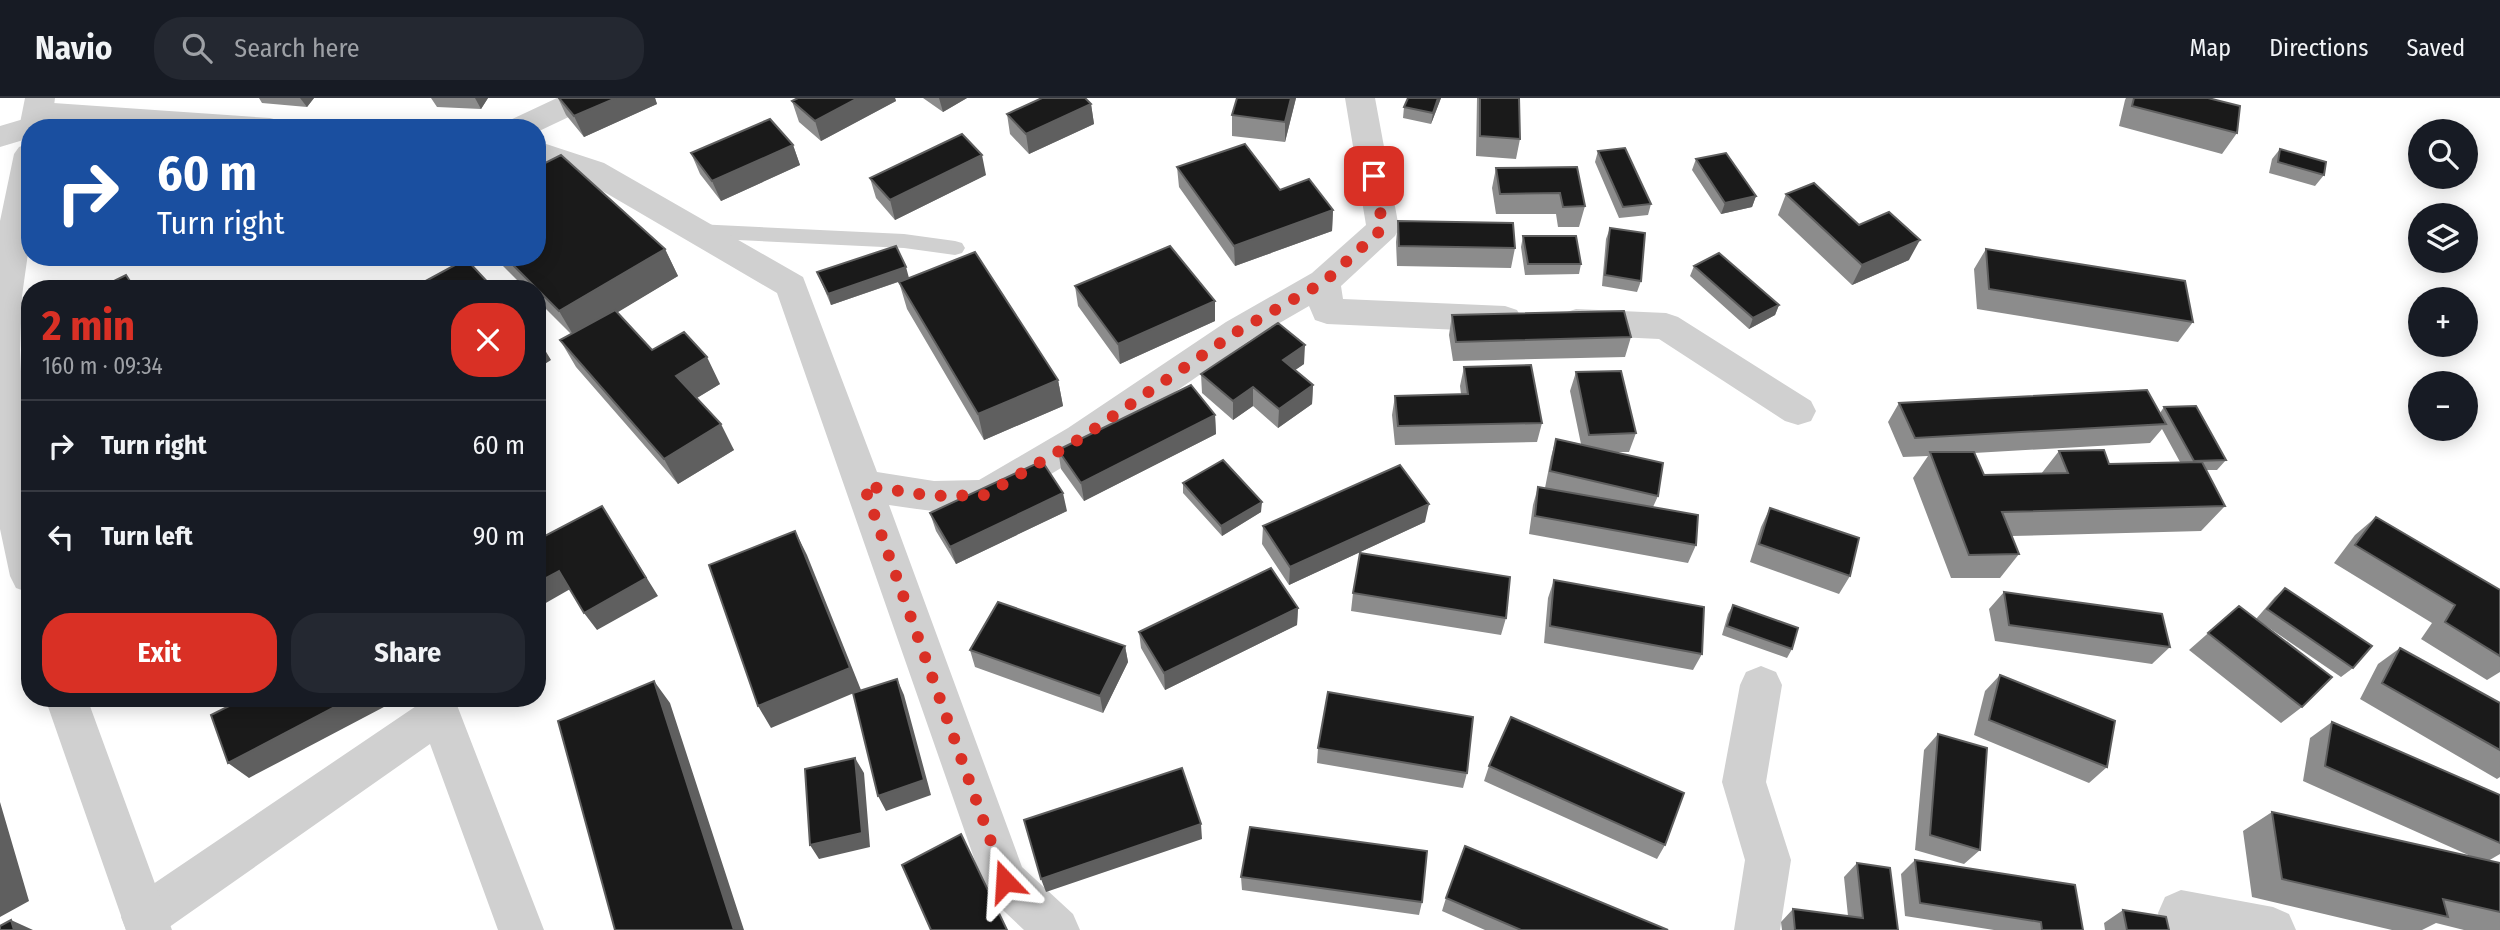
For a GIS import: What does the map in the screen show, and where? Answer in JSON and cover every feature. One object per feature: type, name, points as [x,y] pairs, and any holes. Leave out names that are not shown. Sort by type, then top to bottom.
[{"type":"street","points":[[538,119],[583,98]]},
{"type":"street","points":[[864,486],[934,496],[985,495],[1081,438],[1238,331],[1324,282],[1383,228],[1360,98]]},
{"type":"street","points":[[0,137],[21,129]]},
{"type":"street","points":[[546,154],[593,171],[791,286],[1005,881],[1057,930]]},
{"type":"street","points":[[21,198],[3,316],[2,394],[8,470],[21,533]]},
{"type":"street","points":[[1324,282],[1327,311],[1666,326],[1798,411]]},
{"type":"street","points":[[1757,930],[1768,860],[1744,782],[1760,684]]},
{"type":"street","points":[[69,707],[147,923],[440,713],[521,930]]},
{"type":"street","points":[[2185,930],[2181,913],[2273,930]]},
{"type":"lane","points":[[696,231],[904,241],[955,248]]},
{"type":"building","points":[[559,98],[616,98],[574,116]]},
{"type":"building","points":[[798,98],[858,98],[815,121],[792,101]]},
{"type":"building","points":[[1042,98],[1085,98],[1091,104],[1026,134],[1007,114]]},
{"type":"building","points":[[1237,98],[1291,98],[1285,122],[1232,115]]},
{"type":"building","points":[[1408,98],[1438,98],[1433,113],[1404,107]]},
{"type":"building","points":[[1480,98],[1519,98],[1520,139],[1480,136]]},
{"type":"building","points":[[2134,98],[2208,98],[2240,106],[2237,133],[2132,106]]},
{"type":"building","points":[[770,119],[793,145],[712,181],[691,153]]},
{"type":"building","points":[[962,134],[982,155],[890,200],[870,178]]},
{"type":"building","points":[[1245,144],[1280,190],[1309,179],[1333,210],[1234,246],[1177,167]]},
{"type":"building","points":[[1625,148],[1651,204],[1623,207],[1598,151]]},
{"type":"building","points":[[2280,149],[2326,162],[2324,175],[2278,162]]},
{"type":"building","points":[[1726,153],[1756,196],[1725,203],[1696,159]]},
{"type":"building","points":[[561,155],[665,249],[559,311],[546,298],[546,280],[528,280],[514,266],[546,266],[546,162]]},
{"type":"building","points":[[1577,167],[1585,206],[1563,207],[1560,193],[1500,194],[1496,168]]},
{"type":"building","points":[[1814,183],[1859,225],[1889,212],[1920,240],[1862,265],[1786,194]]},
{"type":"building","points":[[1398,221],[1513,223],[1515,248],[1399,246]]},
{"type":"building","points":[[1610,228],[1645,233],[1641,281],[1605,275]]},
{"type":"building","points":[[1523,236],[1576,236],[1581,264],[1528,264]]},
{"type":"building","points":[[896,246],[906,267],[828,294],[817,272]]},
{"type":"building","points":[[1170,246],[1215,301],[1118,344],[1075,286]]},
{"type":"building","points":[[1986,249],[2185,281],[2193,322],[1989,289]]},
{"type":"building","points":[[975,252],[1058,380],[978,414],[899,282]]},
{"type":"building","points":[[1719,253],[1779,305],[1753,318],[1694,266]]},
{"type":"building","points":[[453,266],[473,266],[486,280],[428,280]]},
{"type":"building","points":[[126,275],[129,280],[116,280]]},
{"type":"building","points":[[615,310],[652,350],[684,332],[707,357],[676,376],[721,424],[664,459],[560,340]]},
{"type":"building","points":[[1624,311],[1631,337],[1456,342],[1452,315]]},
{"type":"building","points":[[1278,323],[1305,345],[1283,360],[1313,385],[1279,409],[1253,387],[1233,401],[1201,374]]},
{"type":"building","points":[[1531,365],[1542,423],[1398,426],[1395,396],[1468,394],[1464,367]]},
{"type":"building","points":[[1621,371],[1636,433],[1589,435],[1576,372]]},
{"type":"building","points":[[1191,385],[1215,415],[1081,483],[1058,450]]},
{"type":"building","points":[[2147,390],[2166,424],[1915,438],[1899,403]]},
{"type":"building","points":[[2196,406],[2226,460],[2194,461],[2164,407]]},
{"type":"building","points":[[1556,439],[1663,463],[1658,496],[1550,471]]},
{"type":"building","points":[[2104,450],[2109,464],[2202,462],[2225,506],[2002,512],[2019,554],[1969,555],[1930,452],[1974,452],[1984,475],[2068,473],[2059,451]]},
{"type":"building","points":[[1223,460],[1262,502],[1221,526],[1183,483]]},
{"type":"building","points":[[1042,461],[1063,493],[950,547],[930,513]]},
{"type":"building","points":[[1400,465],[1429,504],[1290,567],[1263,526]]},
{"type":"building","points":[[1538,487],[1698,515],[1696,545],[1535,516]]},
{"type":"building","points":[[602,506],[646,578],[584,613],[559,571],[546,578],[546,535]]},
{"type":"building","points":[[1770,508],[1859,538],[1850,576],[1759,544]]},
{"type":"building","points":[[2376,517],[2500,590],[2500,656],[2445,622],[2455,605],[2355,545]]},
{"type":"building","points":[[795,531],[850,668],[758,706],[709,565]]},
{"type":"building","points":[[1360,553],[1510,577],[1506,618],[1353,593]]},
{"type":"building","points":[[1271,568],[1298,608],[1164,673],[1139,632]]},
{"type":"building","points":[[1554,580],[1704,607],[1702,654],[1550,626]]},
{"type":"building","points":[[2285,588],[2372,646],[2353,668],[2267,609]]},
{"type":"building","points":[[2004,592],[2162,614],[2170,647],[2009,625]]},
{"type":"building","points":[[998,602],[1125,646],[1100,696],[970,650]]},
{"type":"building","points":[[1733,605],[1798,628],[1792,649],[1727,626]]},
{"type":"building","points":[[2239,606],[2332,677],[2302,707],[2208,633]]},
{"type":"building","points":[[2400,648],[2500,703],[2500,750],[2382,683]]},
{"type":"building","points":[[2000,675],[2115,721],[2107,767],[1989,720]]},
{"type":"building","points":[[897,679],[924,780],[878,796],[853,693]]},
{"type":"building","points":[[654,681],[734,930],[615,930],[558,721]]},
{"type":"building","points":[[1328,692],[1473,717],[1467,773],[1318,748]]},
{"type":"building","points":[[227,707],[335,707],[228,763],[211,715]]},
{"type":"building","points":[[1511,717],[1684,793],[1665,845],[1489,766]]},
{"type":"building","points":[[2332,722],[2500,795],[2500,843],[2325,766]]},
{"type":"building","points":[[1938,734],[1987,748],[1980,850],[1930,835]]},
{"type":"building","points":[[855,758],[862,833],[810,845],[805,769]]},
{"type":"building","points":[[1182,768],[1201,824],[1041,879],[1024,820]]},
{"type":"building","points":[[2272,812],[2500,863],[2500,912],[2443,899],[2448,917],[2282,879]]},
{"type":"building","points":[[1250,827],[1427,851],[1422,902],[1241,877]]},
{"type":"building","points":[[961,834],[1007,930],[931,930],[902,865]]},
{"type":"building","points":[[1465,846],[1668,930],[1521,930],[1446,898]]},
{"type":"building","points":[[1915,860],[2075,885],[2083,930],[2042,930],[2041,922],[1920,903]]},
{"type":"building","points":[[1857,863],[1890,868],[1898,930],[1795,930],[1793,909],[1863,918]]},
{"type":"building","points":[[2123,910],[2166,917],[2169,930],[2127,930]]},
{"type":"building","points":[[11,920],[14,930],[0,930],[0,926]]},
{"type":"route","points":[[1005,881],[864,486],[934,496],[985,495],[1081,438],[1238,331],[1324,282],[1383,228],[1374,176]]}]
